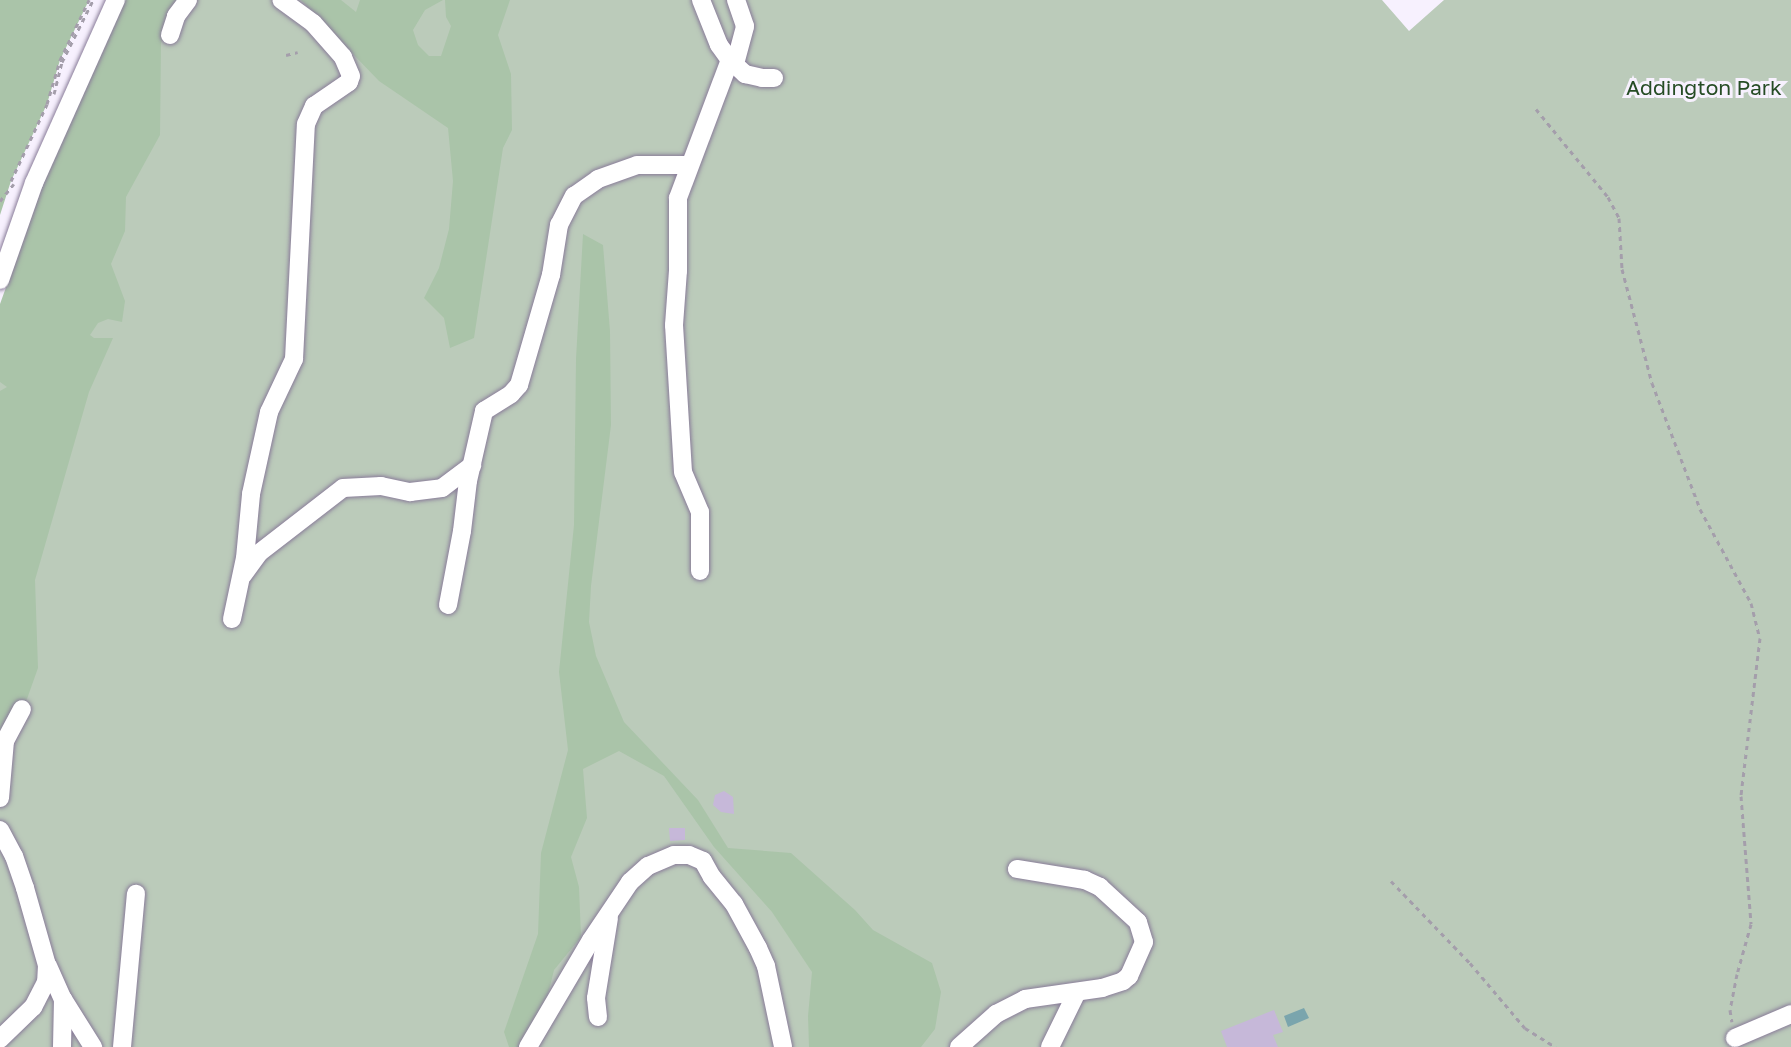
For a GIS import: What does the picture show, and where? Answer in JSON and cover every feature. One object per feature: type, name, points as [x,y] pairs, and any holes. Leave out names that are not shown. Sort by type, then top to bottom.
[{"type":"street","points":[[0,280],[34,183],[116,0]]},
{"type":"street","points":[[170,35],[176,16],[188,0]]},
{"type":"street","points":[[231,619],[240,579],[251,494],[269,412],[294,359],[306,124],[314,106],[348,82],[351,76],[343,57],[313,23],[281,0]]},
{"type":"street","points":[[701,0],[719,45],[733,62],[745,74],[774,78]]},
{"type":"street","points":[[700,571],[700,512],[682,472],[674,325],[678,271],[678,198],[689,165],[733,62],[745,26],[736,0]]},
{"type":"street","points":[[448,605],[472,465],[484,411],[512,394],[519,385],[551,275],[559,225],[574,196],[598,179],[637,165],[689,165]]},
{"type":"street","points":[[240,579],[259,554],[343,488],[381,486],[410,492],[441,488],[472,465]]},
{"type":"street","points":[[0,798],[5,741],[22,709]]},
{"type":"street","points":[[0,830],[14,856],[47,965],[63,999],[93,1047]]},
{"type":"street","points":[[528,1047],[609,912],[640,872],[667,849],[696,856],[703,861],[712,877],[734,904],[766,966],[783,1047]]},
{"type":"street","points":[[959,1047],[996,1014],[1025,999],[1102,988],[1129,976],[1144,942],[1138,922],[1101,887],[1085,880],[1017,869]]},
{"type":"street","points":[[122,1047],[136,894]]},
{"type":"street","points":[[598,1017],[596,999],[609,912]]},
{"type":"street","points":[[0,1038],[33,1007],[46,982],[47,965]]},
{"type":"street","points":[[1050,1047],[1077,992]]},
{"type":"street","points":[[62,1047],[63,999]]},
{"type":"street","points":[[1735,1038],[1791,1014]]},
{"type":"path","points":[[22,171],[52,101],[62,62],[91,0]]},
{"type":"path","points":[[11,181],[47,104],[60,60],[91,0]]},
{"type":"path","points":[[286,56],[298,52]]},
{"type":"path","points":[[1536,109],[1608,197],[1619,218],[1622,269],[1653,383],[1700,509],[1751,603],[1760,638],[1741,796],[1751,924],[1730,1010],[1735,1038]]},
{"type":"path","points":[[0,201],[18,182]]},
{"type":"path","points":[[1391,881],[1470,963],[1525,1028],[1555,1047]]},
{"type":"green space","points":[[0,0],[89,0],[60,60],[47,104],[11,181],[0,215]]},
{"type":"green space","points":[[124,0],[178,0],[161,43],[160,135],[126,197],[125,231],[111,264],[125,301],[122,322],[108,319],[98,323],[90,335],[94,338],[113,338],[89,392],[35,580],[38,668],[12,741],[0,793],[0,391],[7,387],[0,382],[0,304],[54,154]]},
{"type":"green space","name":"Addington Park","points":[[143,0],[1382,0],[1409,31],[1444,0],[1791,0],[1791,1047],[0,1047],[0,349]]},
{"type":"green space","points":[[301,0],[341,0],[356,12],[360,0],[443,0],[425,10],[413,30],[418,45],[429,56],[441,56],[451,26],[446,17],[445,0],[510,0],[498,35],[511,74],[512,130],[503,148],[474,338],[450,348],[444,318],[424,298],[439,268],[449,229],[453,181],[448,128],[379,81]]},
{"type":"green space","points":[[583,234],[603,245],[610,331],[611,425],[591,586],[589,622],[596,656],[624,722],[698,800],[728,848],[791,853],[855,910],[873,930],[932,963],[941,992],[935,1029],[921,1047],[809,1047],[808,1016],[812,972],[772,912],[714,847],[664,776],[619,751],[583,769],[587,818],[571,857],[579,887],[581,937],[554,970],[537,1039],[529,1047],[509,1047],[504,1032],[538,934],[541,853],[568,750],[559,672],[574,525],[576,359]]},
{"type":"water","points":[[1304,1008],[1309,1018],[1288,1027],[1284,1016]]},
{"type":"building","points":[[724,791],[733,797],[734,814],[721,812],[713,805],[715,795]]},
{"type":"building","points":[[669,828],[685,828],[685,840],[670,841]]},
{"type":"building","points":[[1274,1010],[1283,1032],[1273,1035],[1278,1047],[1227,1047],[1221,1031]]}]
